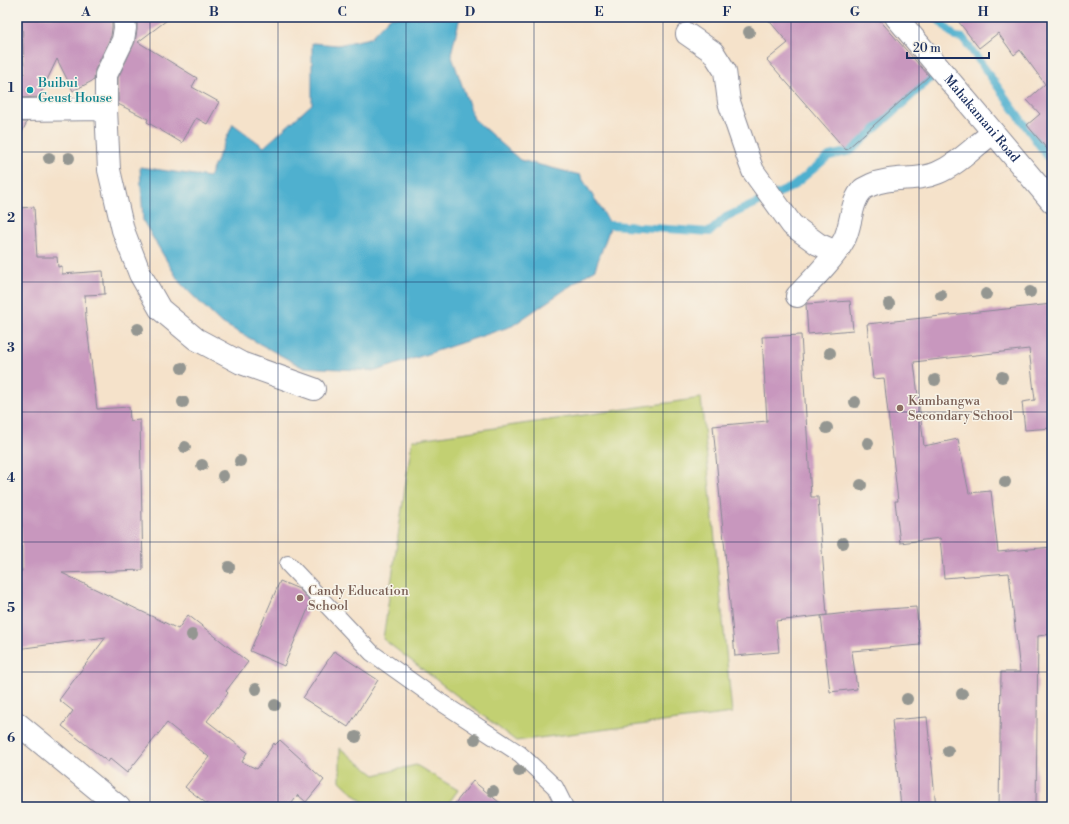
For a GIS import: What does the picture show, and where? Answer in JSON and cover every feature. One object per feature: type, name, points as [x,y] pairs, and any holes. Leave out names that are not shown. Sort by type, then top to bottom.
[{"type":"street","points":[[124,17],[125,28],[123,40],[106,75],[109,170],[123,230],[140,274],[160,309],[196,339],[235,360],[314,389]]},
{"type":"street","name":"Mahakamani Road","points":[[896,17],[1052,202]]},
{"type":"street","points":[[687,34],[712,52],[725,71],[729,102],[750,163],[785,218],[803,234],[818,244],[836,252]]},
{"type":"street","points":[[17,110],[106,109]]},
{"type":"street","points":[[798,296],[836,252],[845,239],[856,200],[864,189],[876,183],[896,178],[924,177],[936,173],[963,157],[993,133]]},
{"type":"street","points":[[17,723],[119,807]]},
{"type":"lane","points":[[288,564],[372,653],[442,703],[520,754],[555,786],[565,807]]},
{"type":"green space","points":[[701,398],[732,713],[516,741],[383,639],[412,440]]},
{"type":"green space","points":[[340,748],[375,775],[416,765],[458,790],[446,807],[368,807],[340,781]]},
{"type":"water","points":[[390,17],[460,17],[451,54],[474,119],[520,160],[580,175],[611,225],[595,269],[512,326],[376,371],[302,367],[220,322],[180,283],[143,221],[140,167],[209,177],[233,124],[264,147],[312,104],[312,43],[338,45],[370,38]]},
{"type":"building","points":[[22,17],[112,17],[111,36],[95,70],[94,80],[73,91],[57,59],[39,97],[17,98],[17,70],[24,74]]},
{"type":"building","points":[[137,17],[171,17],[138,42],[197,78],[192,87],[219,102],[207,124],[196,118],[182,143],[147,122],[148,119],[118,104],[118,78],[135,42]]},
{"type":"building","points":[[766,17],[877,17],[929,76],[846,150],[767,60],[788,43]]},
{"type":"building","points":[[955,17],[1052,17],[1052,155],[1027,125],[1040,114],[1027,100],[1045,84],[1020,50],[1014,55],[998,33],[979,48]]},
{"type":"building","points":[[17,122],[27,122],[17,142]]},
{"type":"building","points":[[34,207],[37,257],[57,257],[58,267],[62,266],[62,274],[103,271],[105,294],[85,295],[86,319],[97,409],[129,407],[130,421],[140,420],[143,570],[62,573],[178,629],[188,615],[248,662],[226,691],[228,693],[207,721],[247,752],[242,762],[257,769],[274,743],[275,745],[280,740],[324,780],[306,802],[298,795],[289,807],[211,807],[185,787],[209,757],[167,723],[127,773],[110,759],[108,762],[62,726],[73,711],[59,700],[106,637],[17,649],[17,571],[22,571],[21,526],[17,526],[17,208]]},
{"type":"building","points":[[850,301],[853,330],[808,334],[806,304]]},
{"type":"building","points":[[1052,304],[1052,428],[1025,430],[1022,402],[1035,400],[1029,349],[914,362],[924,446],[958,439],[969,493],[991,491],[998,552],[1052,547],[1052,634],[1038,636],[1036,807],[999,807],[1001,672],[1020,672],[1009,573],[944,578],[940,538],[900,543],[895,501],[898,501],[884,378],[873,379],[867,324]]},
{"type":"building","points":[[801,335],[811,497],[818,497],[827,615],[776,621],[779,652],[735,656],[713,426],[767,421],[762,337]]},
{"type":"building","name":"Candy Education School","points":[[280,581],[299,589],[311,602],[284,666],[250,651]]},
{"type":"building","points":[[916,607],[920,645],[852,651],[857,689],[830,692],[821,616]]},
{"type":"building","points":[[334,651],[378,680],[348,727],[303,698]]},
{"type":"building","points":[[927,717],[936,807],[901,807],[892,720]]},
{"type":"building","points":[[473,781],[505,807],[452,807]]},
{"type":"waterway","points":[[936,17],[955,37],[963,38],[1052,163]]},
{"type":"waterway","points":[[611,225],[710,232],[726,217],[792,187],[829,156],[851,151],[933,76],[937,68]]},
{"type":"place","name":"Buibui Geust House","points":[[30,90]]},
{"type":"place","name":"Kambangwa Secondary School","points":[[900,408]]},
{"type":"place","name":"Candy Education School","points":[[300,598]]}]
